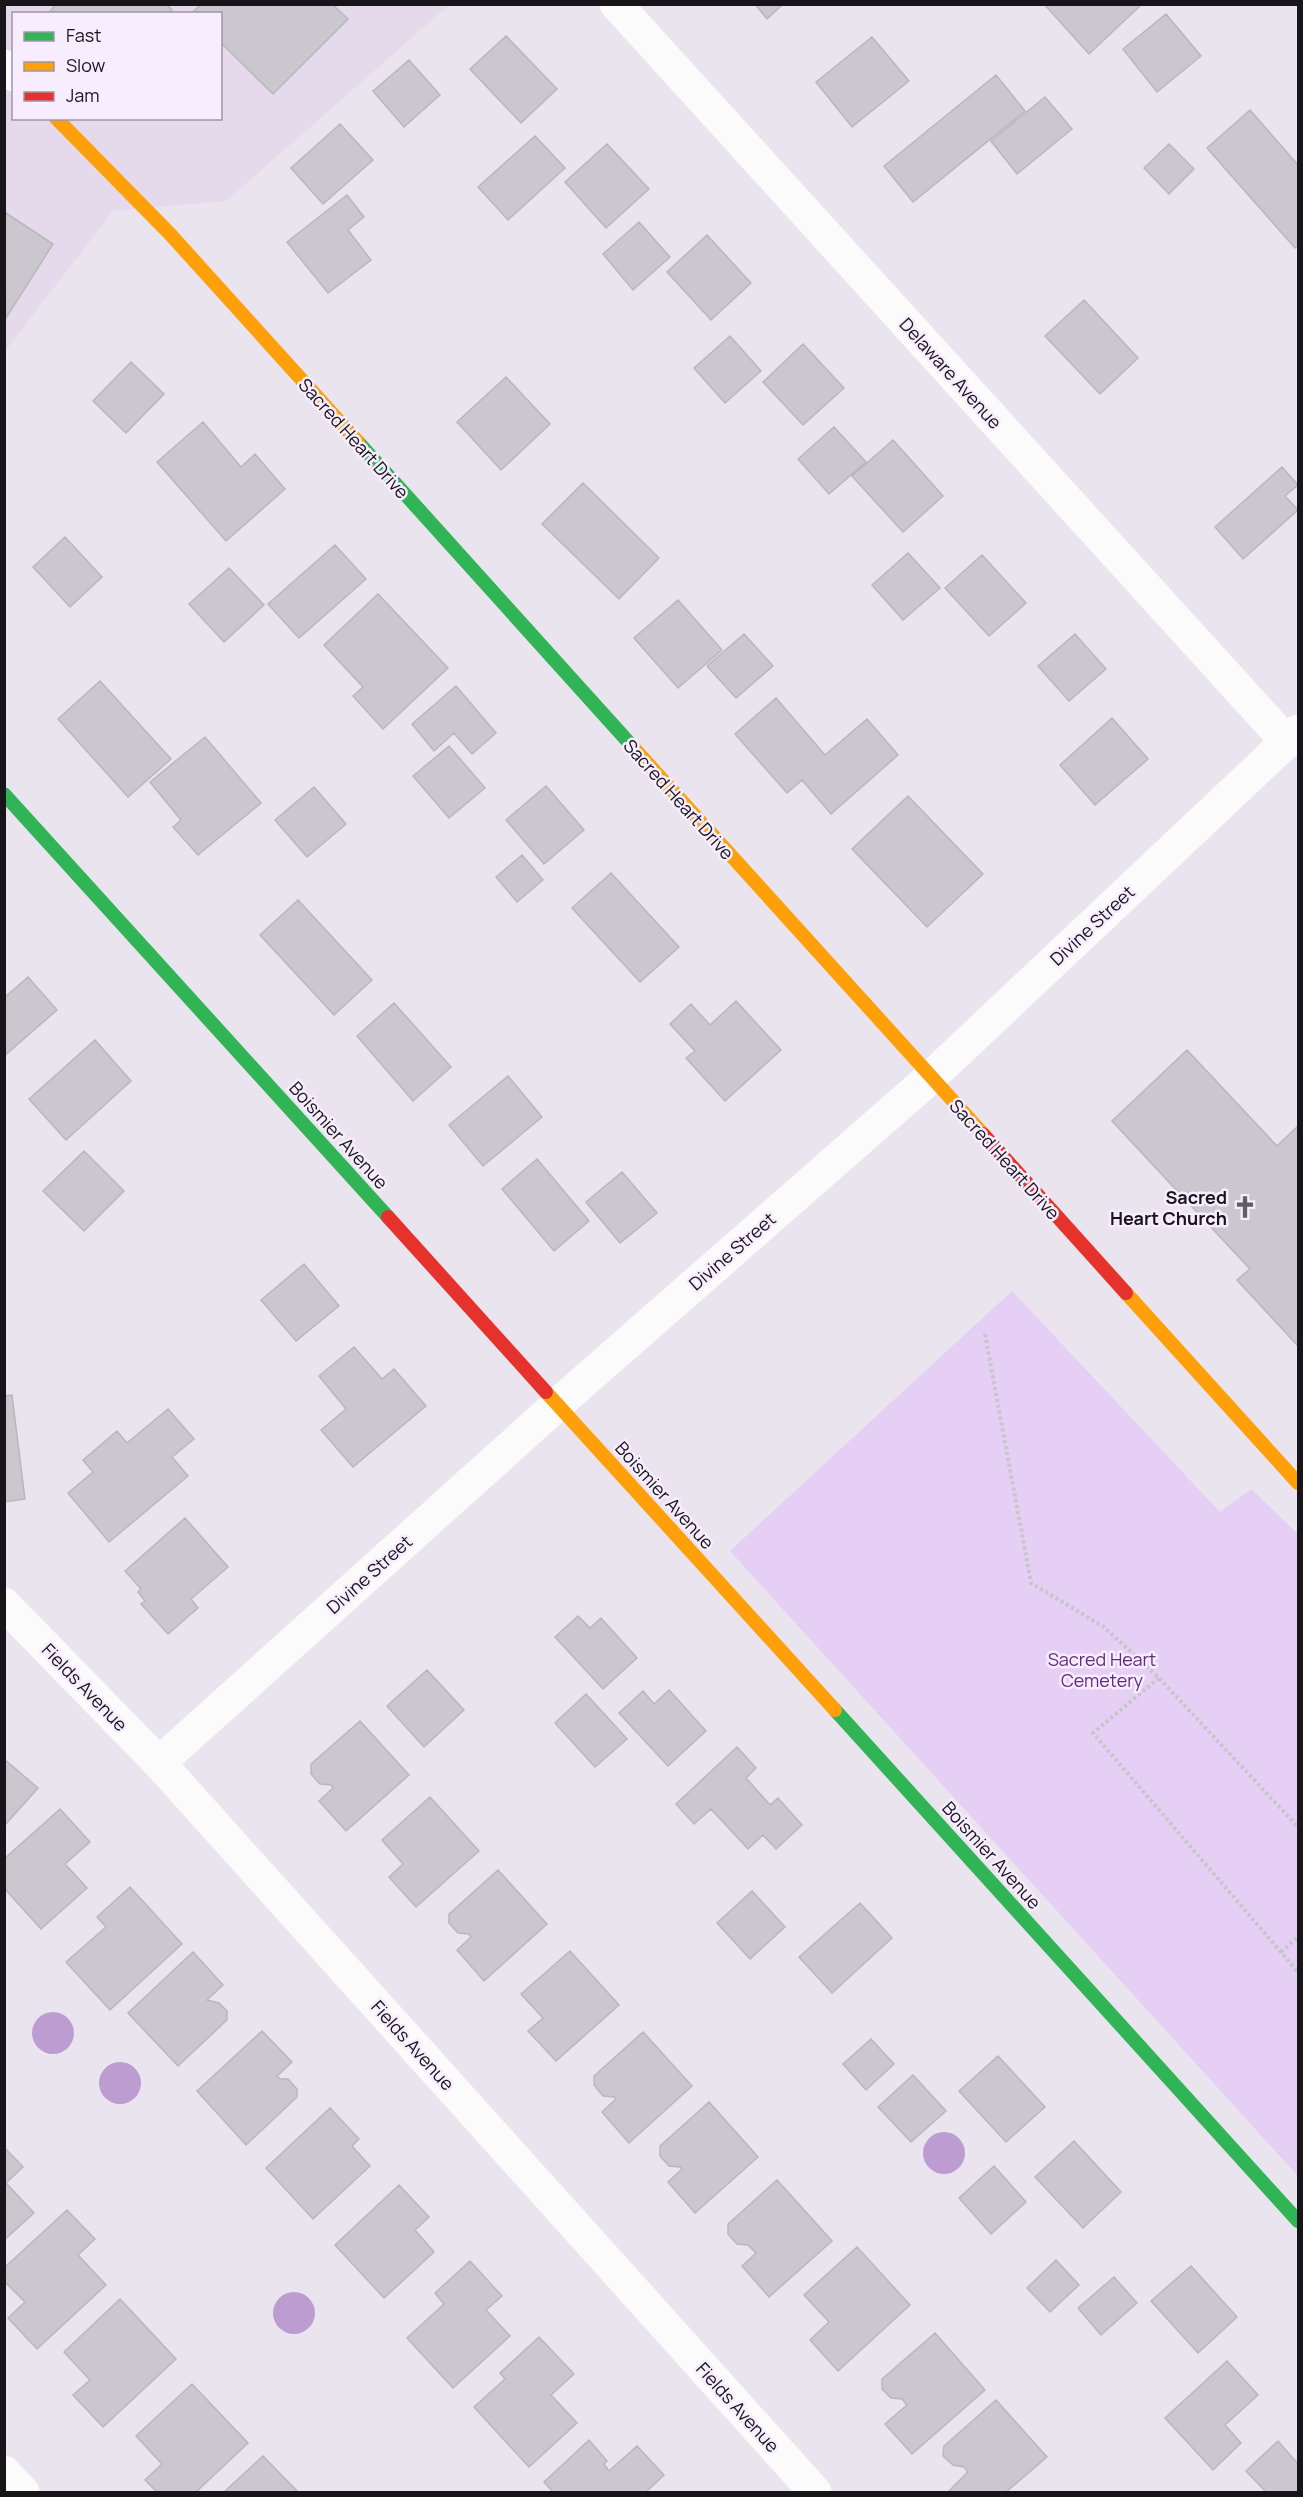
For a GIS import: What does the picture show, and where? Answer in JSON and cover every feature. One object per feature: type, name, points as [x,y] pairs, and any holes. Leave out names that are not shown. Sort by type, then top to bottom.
[{"type":"street","name":"Delaware Avenue","points":[[616,4],[1293,736]]},
{"type":"street","name":"Sacred Heart Drive","points":[[58,120],[170,234],[1299,1483]]},
{"type":"street","name":"Divine Street","points":[[159,1763],[558,1404],[930,1077],[1293,736]]},
{"type":"street","name":"Boismier Avenue","points":[[4,794],[1299,2221]]},
{"type":"street","name":"Fields Avenue","points":[[4,1604],[159,1763],[815,2493]]},
{"type":"street","points":[[4,2472],[23,2493]]},
{"type":"path","points":[[985,1334],[1031,1583],[1104,1627],[1159,1678],[1299,1827]]},
{"type":"path","points":[[1159,1678],[1093,1733],[1299,1972]]},
{"type":"path","points":[[1281,1952],[1299,1937]]},
{"type":"shaded area","points":[[7,5],[449,5],[226,201],[113,211],[5,351],[4,8]]},
{"type":"shaded area","points":[[53,2012],[61,2013],[68,2018],[73,2025],[73,2041],[68,2048],[61,2053],[53,2054],[45,2053],[38,2048],[33,2041],[32,2033],[33,2025],[38,2018],[45,2013]]},
{"type":"shaded area","points":[[120,2062],[128,2063],[135,2068],[140,2075],[140,2091],[135,2098],[128,2103],[120,2104],[112,2103],[105,2098],[100,2091],[99,2083],[100,2075],[105,2068],[112,2063]]},
{"type":"shaded area","points":[[944,2132],[952,2133],[959,2138],[964,2145],[964,2161],[959,2168],[952,2173],[944,2174],[936,2173],[929,2168],[924,2161],[923,2153],[924,2145],[929,2138],[936,2133]]},
{"type":"shaded area","points":[[294,2292],[302,2293],[309,2298],[314,2305],[314,2321],[309,2328],[302,2333],[294,2334],[286,2333],[279,2328],[274,2321],[273,2313],[274,2305],[279,2298],[286,2293]]},
{"type":"green space","name":"Sacred Heart Cemetery","points":[[1012,1291],[1220,1512],[1251,1489],[1298,1534],[1298,2176],[730,1551]]},
{"type":"building","points":[[56,4],[166,4],[172,10],[170,12],[50,12]]},
{"type":"building","points":[[201,4],[332,4],[348,19],[273,94],[222,44],[222,12],[193,12]]},
{"type":"building","points":[[755,4],[783,4],[767,19]]},
{"type":"building","points":[[1044,4],[1142,4],[1089,54]]},
{"type":"building","points":[[1166,14],[1201,56],[1157,92],[1123,49]]},
{"type":"building","points":[[506,36],[557,89],[521,123],[470,69]]},
{"type":"building","points":[[872,37],[909,81],[852,127],[816,82]]},
{"type":"building","points":[[409,60],[440,95],[404,127],[373,91]]},
{"type":"building","points":[[996,75],[1025,111],[913,202],[884,166]]},
{"type":"building","points":[[1045,97],[1072,129],[1017,174],[991,141]]},
{"type":"building","points":[[1250,110],[1298,165],[1298,245],[1295,248],[1207,148]]},
{"type":"building","points":[[340,124],[373,160],[323,204],[291,168]]},
{"type":"building","points":[[535,136],[565,168],[508,220],[478,187]]},
{"type":"building","points":[[607,144],[649,189],[606,228],[565,182]]},
{"type":"building","points":[[1169,144],[1194,169],[1169,194],[1144,168]]},
{"type":"building","points":[[347,195],[364,217],[348,230],[371,260],[328,293],[287,242]]},
{"type":"building","points":[[6,213],[53,244],[6,318],[4,216]]},
{"type":"building","points":[[639,222],[670,257],[633,290],[603,254]]},
{"type":"building","points":[[707,235],[751,283],[711,320],[667,272]]},
{"type":"building","points":[[1084,300],[1138,358],[1100,394],[1045,336]]},
{"type":"building","points":[[730,336],[761,371],[725,403],[694,368]]},
{"type":"building","points":[[803,344],[844,388],[803,425],[763,382]]},
{"type":"building","points":[[131,362],[164,394],[126,433],[93,401]]},
{"type":"building","points":[[506,377],[550,424],[501,470],[457,422]]},
{"type":"building","points":[[203,422],[241,467],[255,454],[285,489],[226,541],[157,462]]},
{"type":"building","points":[[834,427],[866,462],[829,494],[798,459]]},
{"type":"building","points":[[893,440],[943,496],[903,532],[852,476]]},
{"type":"building","points":[[1282,467],[1298,485],[1285,496],[1298,510],[1243,559],[1215,527]]},
{"type":"building","points":[[583,483],[659,558],[619,599],[542,524]]},
{"type":"building","points":[[65,537],[102,577],[70,607],[33,567]]},
{"type":"building","points":[[335,545],[366,579],[299,638],[268,604]]},
{"type":"building","points":[[908,553],[940,588],[903,620],[872,585]]},
{"type":"building","points":[[982,555],[1026,603],[989,636],[945,588]]},
{"type":"building","points":[[229,568],[264,605],[224,642],[189,604]]},
{"type":"building","points":[[378,594],[448,668],[383,729],[353,696],[363,687],[324,645]]},
{"type":"building","points":[[678,600],[722,650],[678,688],[634,638]]},
{"type":"building","points":[[744,634],[773,666],[736,698],[707,666]]},
{"type":"building","points":[[1075,634],[1106,669],[1069,701],[1038,666]]},
{"type":"building","points":[[100,681],[171,759],[128,797],[58,719]]},
{"type":"building","points":[[456,686],[496,733],[472,754],[454,733],[434,751],[412,724]]},
{"type":"building","points":[[776,698],[825,755],[867,719],[898,755],[831,814],[802,780],[787,793],[735,734]]},
{"type":"building","points":[[1112,718],[1148,759],[1095,805],[1060,765]]},
{"type":"building","points":[[205,737],[261,803],[198,855],[173,827],[181,820],[150,782]]},
{"type":"building","points":[[449,746],[485,788],[449,818],[413,776]]},
{"type":"building","points":[[546,786],[584,830],[544,864],[506,820]]},
{"type":"building","points":[[314,787],[346,824],[307,857],[275,820]]},
{"type":"building","points":[[908,796],[983,874],[927,927],[852,849]]},
{"type":"building","points":[[522,855],[543,880],[517,902],[496,877]]},
{"type":"building","points":[[611,873],[679,947],[640,982],[572,908]]},
{"type":"building","points":[[298,900],[372,980],[334,1015],[260,935]]},
{"type":"building","points":[[28,977],[57,1010],[4,1056],[4,998]]},
{"type":"building","points":[[736,1001],[781,1050],[725,1101],[686,1058],[695,1051],[670,1024],[691,1004],[710,1025]]},
{"type":"building","points":[[394,1003],[451,1067],[413,1101],[357,1036]]},
{"type":"building","points":[[95,1040],[131,1081],[66,1140],[29,1099]]},
{"type":"building","name":"Sacred Heart Church","points":[[1187,1050],[1277,1146],[1298,1126],[1298,1346],[1237,1280],[1250,1269],[1112,1121]]},
{"type":"building","points":[[508,1076],[542,1117],[483,1166],[449,1125]]},
{"type":"building","points":[[84,1151],[124,1191],[84,1231],[43,1191]]},
{"type":"building","points":[[537,1159],[589,1221],[554,1251],[502,1189]]},
{"type":"building","points":[[622,1172],[657,1213],[620,1243],[586,1202]]},
{"type":"building","points":[[304,1264],[339,1306],[296,1341],[261,1300]]},
{"type":"building","points":[[354,1347],[382,1379],[394,1369],[426,1406],[353,1467],[321,1430],[346,1409],[319,1376]]},
{"type":"building","points":[[12,1395],[25,1499],[4,1502],[4,1396]]},
{"type":"building","points":[[168,1409],[194,1439],[172,1457],[188,1476],[109,1542],[68,1493],[93,1472],[83,1460],[117,1431],[127,1443]]},
{"type":"building","points":[[185,1518],[228,1567],[191,1599],[198,1608],[168,1634],[141,1604],[145,1601],[138,1592],[141,1589],[125,1571]]},
{"type":"building","points":[[578,1616],[590,1628],[601,1618],[637,1658],[603,1689],[555,1637]]},
{"type":"building","points":[[427,1670],[464,1710],[424,1747],[387,1706]]},
{"type":"building","points":[[669,1690],[706,1731],[668,1766],[619,1713],[643,1691],[654,1704]]},
{"type":"building","points":[[586,1694],[627,1739],[595,1767],[555,1723]]},
{"type":"building","points":[[360,1721],[409,1775],[346,1831],[319,1801],[333,1788],[331,1785],[320,1784],[311,1774],[311,1764]]},
{"type":"building","points":[[737,1747],[756,1768],[746,1778],[770,1805],[778,1798],[802,1825],[776,1849],[763,1835],[748,1849],[711,1809],[694,1824],[676,1804]]},
{"type":"building","points":[[4,1759],[38,1788],[4,1826]]},
{"type":"building","points":[[430,1797],[479,1851],[416,1907],[389,1877],[403,1864],[382,1840]]},
{"type":"building","points":[[60,1809],[90,1842],[65,1864],[87,1888],[41,1929],[4,1888],[4,1859]]},
{"type":"building","points":[[498,1870],[547,1924],[484,1981],[457,1950],[471,1937],[469,1934],[458,1933],[449,1923],[449,1914]]},
{"type":"building","points":[[130,1887],[182,1944],[110,2010],[66,1962],[106,1927],[97,1917]]},
{"type":"building","points":[[752,1891],[785,1927],[750,1959],[717,1923]]},
{"type":"building","points":[[860,1903],[892,1938],[832,1993],[799,1957]]},
{"type":"building","points":[[570,1951],[619,2005],[556,2061],[528,2031],[543,2018],[521,1994]]},
{"type":"building","points":[[193,1952],[223,1985],[207,2000],[219,2003],[227,2011],[227,2020],[178,2066],[128,2013]]},
{"type":"building","points":[[262,2031],[292,2062],[277,2076],[280,2079],[288,2079],[297,2089],[297,2097],[246,2145],[197,2091]]},
{"type":"building","points":[[643,2032],[692,2086],[629,2143],[602,2112],[616,2099],[603,2096],[594,2085],[594,2076]]},
{"type":"building","points":[[871,2039],[894,2064],[866,2090],[843,2064]]},
{"type":"building","points":[[998,2056],[1045,2107],[1006,2142],[959,2091]]},
{"type":"building","points":[[913,2075],[946,2111],[911,2142],[878,2107]]},
{"type":"building","points":[[709,2102],[758,2157],[695,2213],[668,2182],[682,2169],[669,2166],[660,2156],[660,2146]]},
{"type":"building","points":[[330,2108],[359,2139],[352,2146],[370,2166],[313,2219],[266,2168]]},
{"type":"building","points":[[1074,2141],[1121,2192],[1083,2228],[1035,2177]]},
{"type":"building","points":[[4,2147],[23,2167],[6,2183],[34,2213],[4,2240]]},
{"type":"building","points":[[994,2166],[1026,2202],[991,2234],[959,2198]]},
{"type":"building","points":[[777,2180],[832,2241],[769,2297],[742,2266],[756,2253],[748,2245],[737,2244],[728,2234],[728,2224]]},
{"type":"building","points":[[399,2185],[429,2217],[415,2230],[434,2252],[384,2298],[335,2245]]},
{"type":"building","points":[[67,2210],[95,2239],[78,2255],[106,2285],[37,2349],[8,2318],[25,2302],[4,2281],[4,2268]]},
{"type":"building","points":[[857,2247],[910,2305],[838,2371],[810,2340],[829,2322],[804,2295]]},
{"type":"building","points":[[1056,2260],[1079,2285],[1050,2312],[1027,2288]]},
{"type":"building","points":[[470,2261],[502,2296],[486,2310],[510,2336],[453,2388],[407,2338],[444,2304],[435,2293]]},
{"type":"building","points":[[1191,2266],[1237,2317],[1198,2353],[1151,2301]]},
{"type":"building","points":[[1114,2277],[1137,2303],[1101,2335],[1078,2308]]},
{"type":"building","points":[[120,2299],[176,2359],[103,2427],[73,2395],[90,2380],[64,2352]]},
{"type":"building","points":[[935,2333],[985,2390],[912,2454],[885,2424],[907,2405],[902,2399],[891,2398],[882,2389],[882,2379]]},
{"type":"building","points":[[539,2337],[574,2374],[551,2395],[577,2423],[529,2467],[474,2407],[505,2379],[500,2373]]},
{"type":"building","points":[[1227,2361],[1258,2395],[1225,2425],[1241,2443],[1213,2470],[1165,2418]]},
{"type":"building","points":[[192,2384],[248,2443],[196,2492],[157,2492],[145,2480],[162,2464],[136,2436]]},
{"type":"building","points":[[996,2400],[1047,2457],[1006,2492],[948,2492],[968,2472],[964,2467],[953,2465],[943,2456],[944,2446]]},
{"type":"building","points":[[589,2440],[607,2461],[604,2464],[609,2471],[637,2446],[664,2475],[646,2492],[553,2492],[544,2482]]},
{"type":"building","points":[[1278,2441],[1298,2464],[1298,2492],[1266,2492],[1246,2471]]},
{"type":"building","points":[[263,2456],[298,2492],[224,2492]]},
{"type":"traffic: fast","points":[[358,442],[632,746]]},
{"type":"traffic: fast","points":[[4,794],[388,1217]]},
{"type":"traffic: fast","points":[[835,1710],[1298,2221]]},
{"type":"traffic: slow","points":[[58,120],[170,234],[358,442]]},
{"type":"traffic: slow","points":[[632,746],[983,1134]]},
{"type":"traffic: slow","points":[[1126,1293],[1298,1483]]},
{"type":"traffic: slow","points":[[546,1392],[835,1710]]},
{"type":"traffic: jam","points":[[983,1134],[1126,1293]]},
{"type":"traffic: jam","points":[[388,1217],[546,1392]]},
{"type":"place","name":"Sacred Heart Church","points":[[1245,1207]]}]
